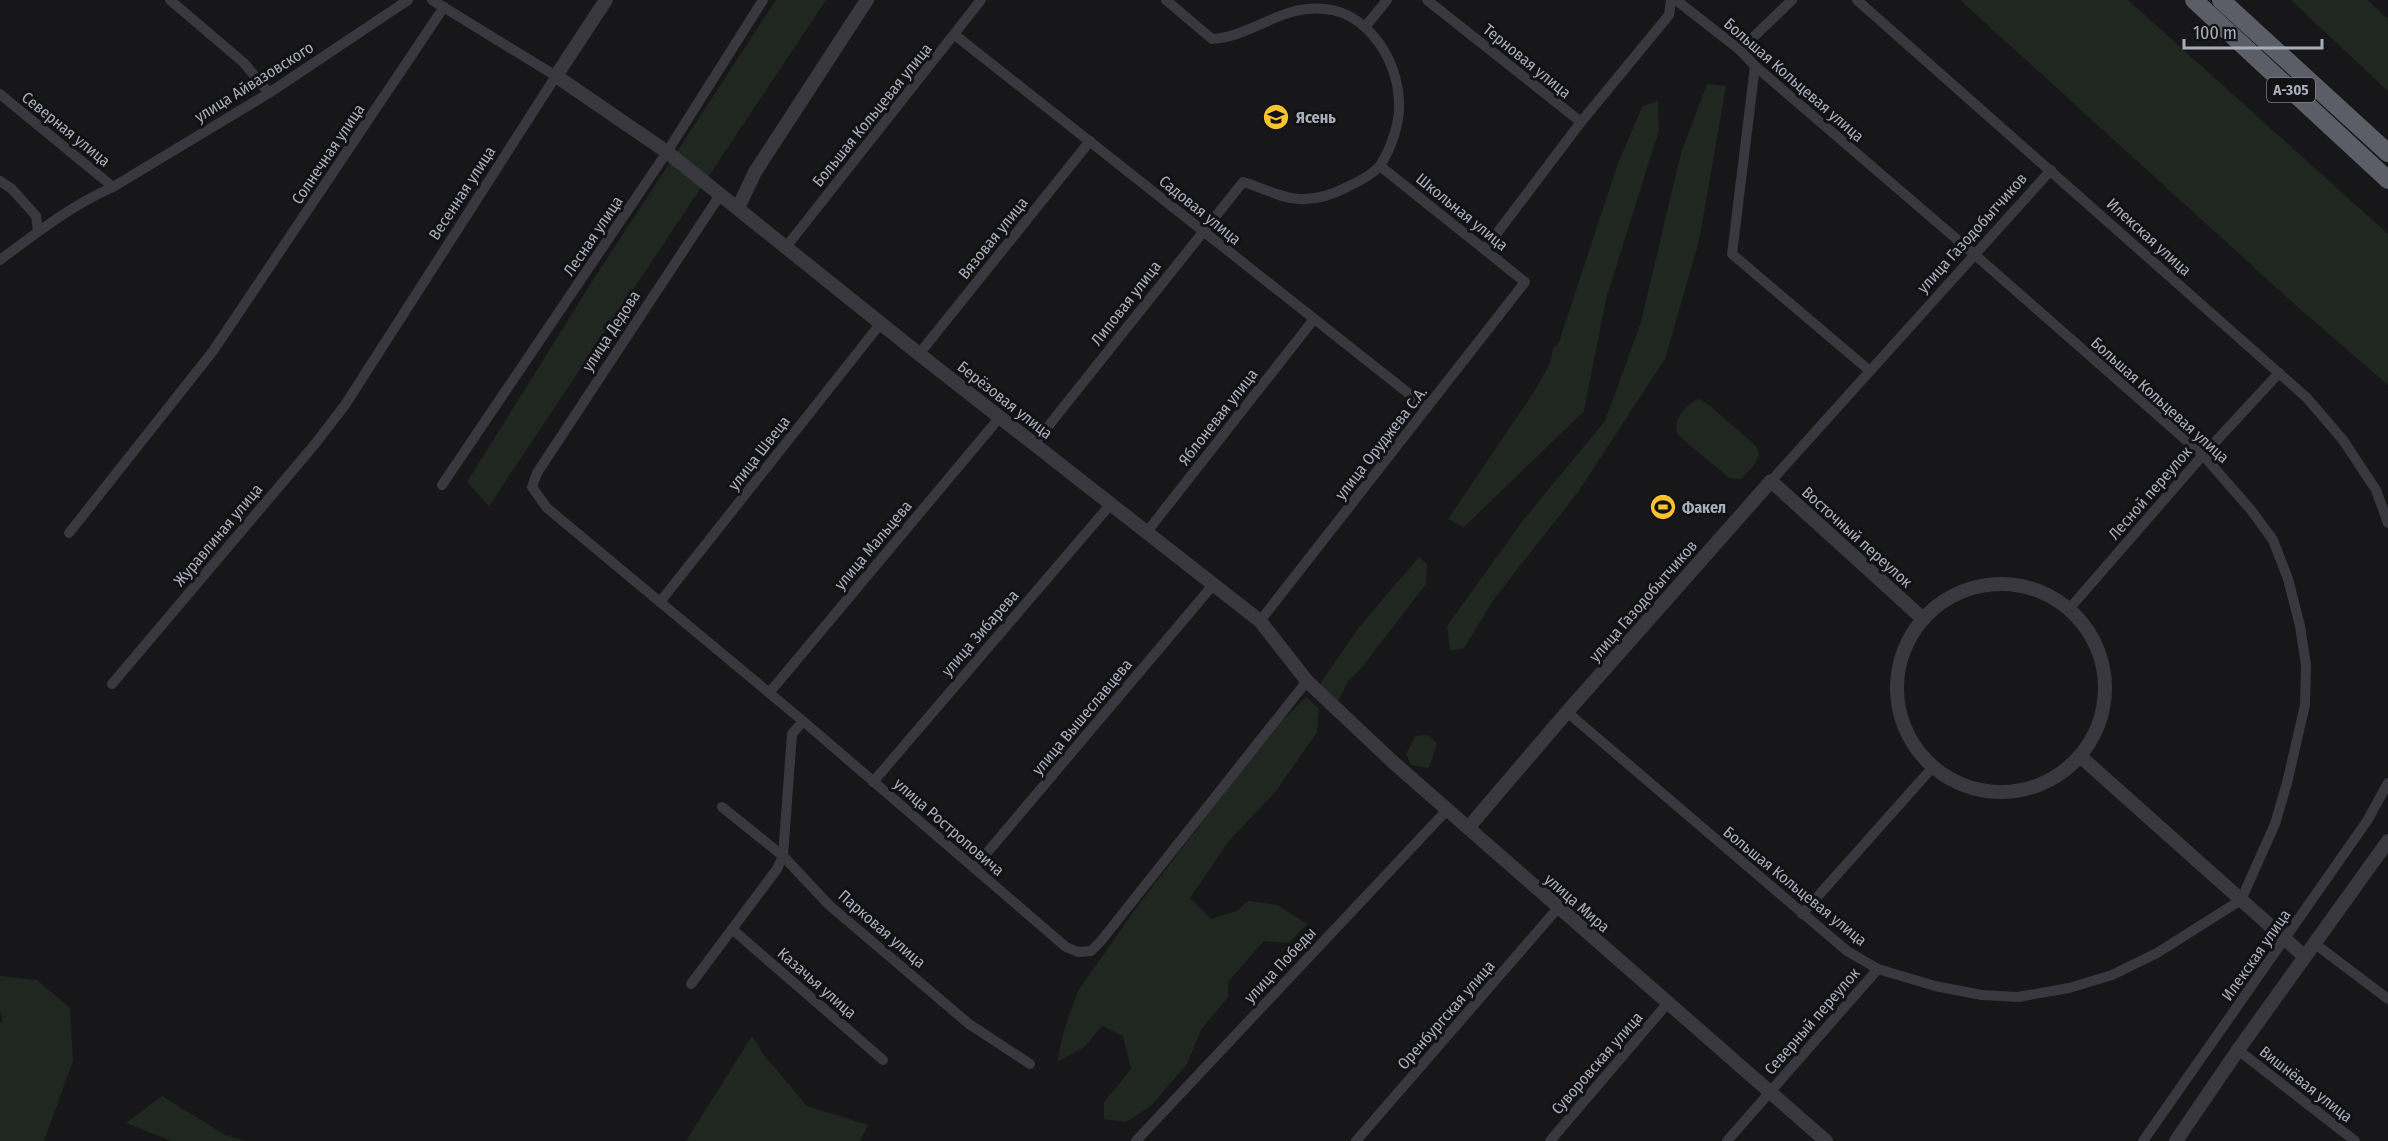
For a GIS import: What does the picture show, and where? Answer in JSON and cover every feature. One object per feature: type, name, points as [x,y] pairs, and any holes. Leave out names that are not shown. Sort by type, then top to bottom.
[{"type":"highway","name":"А-305","points":[[2194,0],[2388,180]]},
{"type":"highway","name":"А-305","points":[[2221,0],[2388,153]]},
{"type":"street","points":[[170,0],[244,63],[269,93]]},
{"type":"street","name":"улица Айвазовского","points":[[0,260],[38,231],[91,197],[113,188],[269,93],[408,0]]},
{"type":"street","points":[[432,0],[556,76]]},
{"type":"street","name":"Весенная улица","points":[[345,405],[606,0]]},
{"type":"street","name":"Лесная улица","points":[[442,485],[667,152],[763,0]]},
{"type":"street","points":[[738,208],[755,172],[867,0]]},
{"type":"street","name":"Большая Кольцевая улица","points":[[786,247],[981,0]]},
{"type":"street","points":[[1166,0],[1212,39],[1230,38],[1283,13],[1304,9],[1324,8],[1345,13],[1365,27],[1383,50],[1395,77],[1400,105],[1395,134],[1380,166]]},
{"type":"street","points":[[1365,27],[1387,0]]},
{"type":"street","name":"Терновая улица","points":[[1427,0],[1581,122]]},
{"type":"street","points":[[1485,249],[1581,122],[1669,15],[1671,0]]},
{"type":"street","name":"Большая Кольцевая улица","points":[[1567,712],[1847,951],[1878,969],[1935,986],[1982,995],[2018,997],[2058,990],[2112,975],[2157,953],[2241,900],[2275,824],[2305,705],[2306,665],[2300,626],[2288,579],[2273,540],[2251,510],[2203,455],[1755,66],[1740,50],[1676,0]]},
{"type":"street","points":[[1740,50],[1792,0]]},
{"type":"street","name":"Илекская улица","points":[[1857,0],[2307,398],[2343,440],[2376,490],[2388,523]]},
{"type":"street","name":"Солнечная улица","points":[[69,533],[213,351],[444,7]]},
{"type":"street","name":"Садовая улица","points":[[955,35],[1427,408]]},
{"type":"street","points":[[1755,66],[1732,254],[1870,371]]},
{"type":"street","name":"Берёзовая улица","points":[[556,76],[667,152],[919,354],[1260,621],[1308,683]]},
{"type":"street","name":"Северная улица","points":[[0,94],[113,188]]},
{"type":"street","name":"Вязовая улица","points":[[919,354],[1090,141]]},
{"type":"street","name":"Липовая улица","points":[[1034,444],[1243,182],[1277,195],[1299,199],[1321,198],[1359,182],[1380,166]]},
{"type":"street","name":"Школьная улица","points":[[1380,166],[1525,282]]},
{"type":"street","name":"улица Газодобытчиков","points":[[1468,828],[1567,712],[2051,170]]},
{"type":"street","points":[[0,181],[12,189],[36,216],[38,231]]},
{"type":"street","name":"улица Дедова","points":[[532,487],[537,473],[720,195]]},
{"type":"street","name":"улица Оруджева С.А.","points":[[1260,621],[1525,282]]},
{"type":"street","name":"Яблоневая улица","points":[[1146,533],[1314,320]]},
{"type":"street","name":"улица Швеца","points":[[660,602],[881,323]]},
{"type":"street","name":"Лесной переулок","points":[[2069,609],[2203,455],[2279,373]]},
{"type":"street","name":"Журавлиная улица","points":[[112,684],[345,405]]},
{"type":"street","name":"улица Мальцева","points":[[769,693],[1000,417]]},
{"type":"street","name":"Восточный переулок","points":[[1771,482],[1922,618]]},
{"type":"street","name":"улица Ростроповича","points":[[532,487],[547,508],[769,693],[1066,947],[1078,952],[1091,951],[1308,683]]},
{"type":"street","name":"улица Зибарева","points":[[873,782],[1110,505]]},
{"type":"street","points":[[1995,584],[2023,586],[2054,599],[2069,609],[2090,635],[2094,644],[2102,663],[2105,693],[2098,726],[2081,758],[2046,781],[2018,790],[1997,792],[1953,781],[1932,768],[1905,731],[1899,708],[1898,690],[1903,656],[1922,618],[1945,600],[1964,591],[1995,584]]},
{"type":"street","name":"улица Вышеславцева","points":[[974,868],[1213,585]]},
{"type":"street","name":"улица Мира","points":[[1308,683],[1447,810],[1826,1141]]},
{"type":"street","points":[[691,984],[777,869],[783,856],[792,734],[803,722]]},
{"type":"street","points":[[2081,758],[2304,956]]},
{"type":"street","points":[[1802,914],[1932,768]]},
{"type":"street","name":"Илекская улица","points":[[2143,1141],[2367,821],[2388,783]]},
{"type":"street","name":"Парковая улица","points":[[722,807],[783,856],[829,904],[961,1016],[1030,1065]]},
{"type":"street","name":"улица Победы","points":[[1136,1141],[1447,810]]},
{"type":"street","points":[[2176,1141],[2304,956],[2388,841]]},
{"type":"street","name":"Оренбургская улица","points":[[1356,1141],[1558,908]]},
{"type":"street","name":"Казачья улица","points":[[732,929],[883,1060]]},
{"type":"street","points":[[2314,943],[2388,999]]},
{"type":"street","name":"Северный переулок","points":[[1769,1092],[1878,969]]},
{"type":"street","name":"Суворовская улица","points":[[1550,1141],[1668,1004]]},
{"type":"street","name":"Вишнёвая улица","points":[[2238,1050],[2355,1141]]},
{"type":"street","points":[[1727,1141],[1769,1092]]},
{"type":"shaded area","points":[[776,0],[826,0],[489,506],[467,482],[593,280]]},
{"type":"shaded area","points":[[1960,0],[2128,0],[2388,234],[2388,385],[2301,310]]},
{"type":"shaded area","points":[[2291,0],[2367,0],[2388,19],[2388,91]]},
{"type":"shaded area","points":[[1707,84],[1726,86],[1699,241],[1665,359],[1578,492],[1494,599],[1464,648],[1450,651],[1447,626],[1524,519],[1605,421],[1641,322],[1681,153]]},
{"type":"shaded area","points":[[1658,101],[1659,130],[1606,299],[1584,411],[1464,527],[1448,519],[1534,392],[1550,363],[1617,166],[1642,107]]},
{"type":"shaded area","points":[[1699,399],[1756,446],[1757,460],[1741,479],[1729,478],[1678,435],[1676,424],[1678,419],[1689,404]]},
{"type":"shaded area","points":[[1419,557],[1427,564],[1426,584],[1359,671],[1348,681],[1338,702],[1320,684],[1360,626]]},
{"type":"shaded area","points":[[1306,697],[1319,709],[1317,732],[1276,791],[1228,842],[1190,898],[1211,919],[1237,911],[1248,901],[1277,905],[1307,924],[1289,943],[1264,941],[1228,982],[1228,997],[1201,1030],[1187,1064],[1151,1106],[1126,1122],[1104,1119],[1104,1102],[1131,1069],[1123,1036],[1102,1026],[1084,1047],[1057,1062],[1064,1030],[1078,991],[1136,908],[1273,730]]},
{"type":"shaded area","points":[[1428,735],[1437,743],[1429,768],[1411,765],[1406,754],[1415,736]]},
{"type":"shaded area","points":[[0,976],[37,980],[70,1008],[73,1061],[44,1141],[0,1141],[0,1023],[3,1022],[0,1010]]},
{"type":"shaded area","points":[[752,1036],[764,1055],[807,1106],[868,1125],[860,1141],[686,1141]]},
{"type":"shaded area","points":[[162,1096],[225,1135],[246,1141],[172,1141],[126,1123]]},
{"type":"place","name":"Ясень","points":[[1276,117]]},
{"type":"place","name":"Факел","points":[[1663,507]]}]
